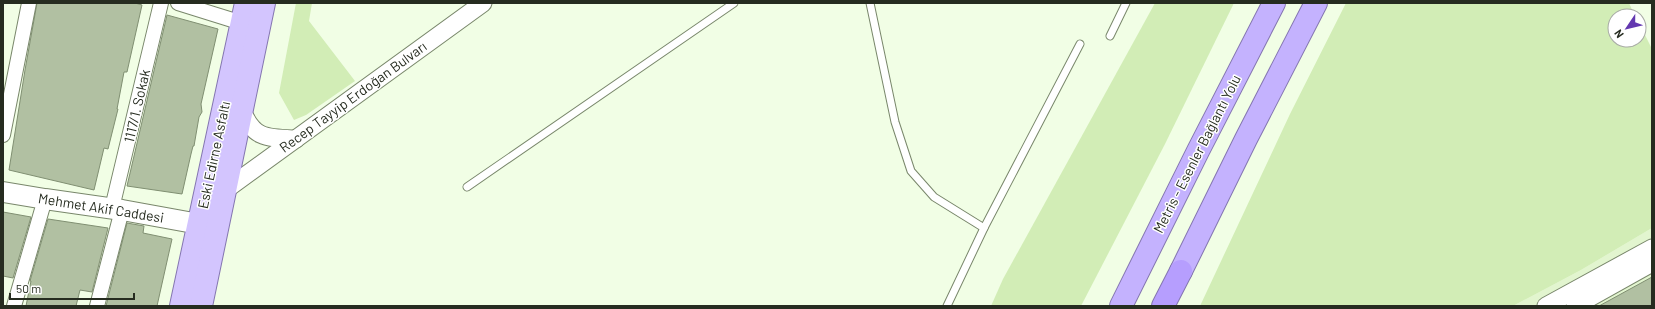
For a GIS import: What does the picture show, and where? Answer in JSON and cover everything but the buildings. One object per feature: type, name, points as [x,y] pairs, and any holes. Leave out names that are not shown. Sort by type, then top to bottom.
[{"type":"highway","name":"Metris - Esenler Bağlantı Yolu","points":[[1121,306],[1274,3]]},
{"type":"highway","points":[[1163,306],[1316,3]]},
{"type":"highway","points":[[1171,306],[1181,271]]},
{"type":"main road","name":"Eski Edirne Asfaltı","points":[[200,306],[206,219],[224,191],[264,3]]},
{"type":"main road","name":"Eski Edirne Asfaltı","points":[[181,306],[206,219],[244,13]]},
{"type":"main road","name":"Mehmet Akif Caddesi","points":[[3,192],[117,209],[206,219]]},
{"type":"main road","points":[[206,219],[221,239],[223,252],[221,275],[213,306]]},
{"type":"street","points":[[3,135],[29,3]]},
{"type":"street","name":"1117/1. Sokak","points":[[97,306],[162,3]]},
{"type":"street","points":[[178,3],[244,13]]},
{"type":"street","name":"Recep Tayyip Erdoğan Bulvarı","points":[[224,191],[483,3]]},
{"type":"street","points":[[241,108],[247,122],[256,132],[271,138],[296,139]]},
{"type":"street","points":[[14,306],[44,199]]},
{"type":"street","points":[[1546,306],[1652,248]]},
{"type":"street","points":[[1575,306],[1652,263]]},
{"type":"lane","points":[[467,187],[734,3]]},
{"type":"lane","points":[[870,3],[895,122],[911,171],[934,197],[984,228]]},
{"type":"lane","points":[[1110,36],[1126,3]]},
{"type":"lane","points":[[947,306],[984,228],[1080,44]]},
{"type":"shaded area","points":[[296,3],[312,3],[309,21],[355,81],[306,115],[294,120],[279,93]]},
{"type":"shaded area","points":[[1155,3],[1234,3],[1165,144],[1081,306],[991,306],[1003,279]]},
{"type":"shaded area","points":[[1346,3],[1629,3],[1631,8],[1607,8],[1607,48],[1647,48],[1647,39],[1652,49],[1652,228],[1581,270],[1513,306],[1200,306],[1290,114]]},
{"type":"shaded area","points":[[1652,228],[1652,306],[1513,306],[1581,270]]}]
